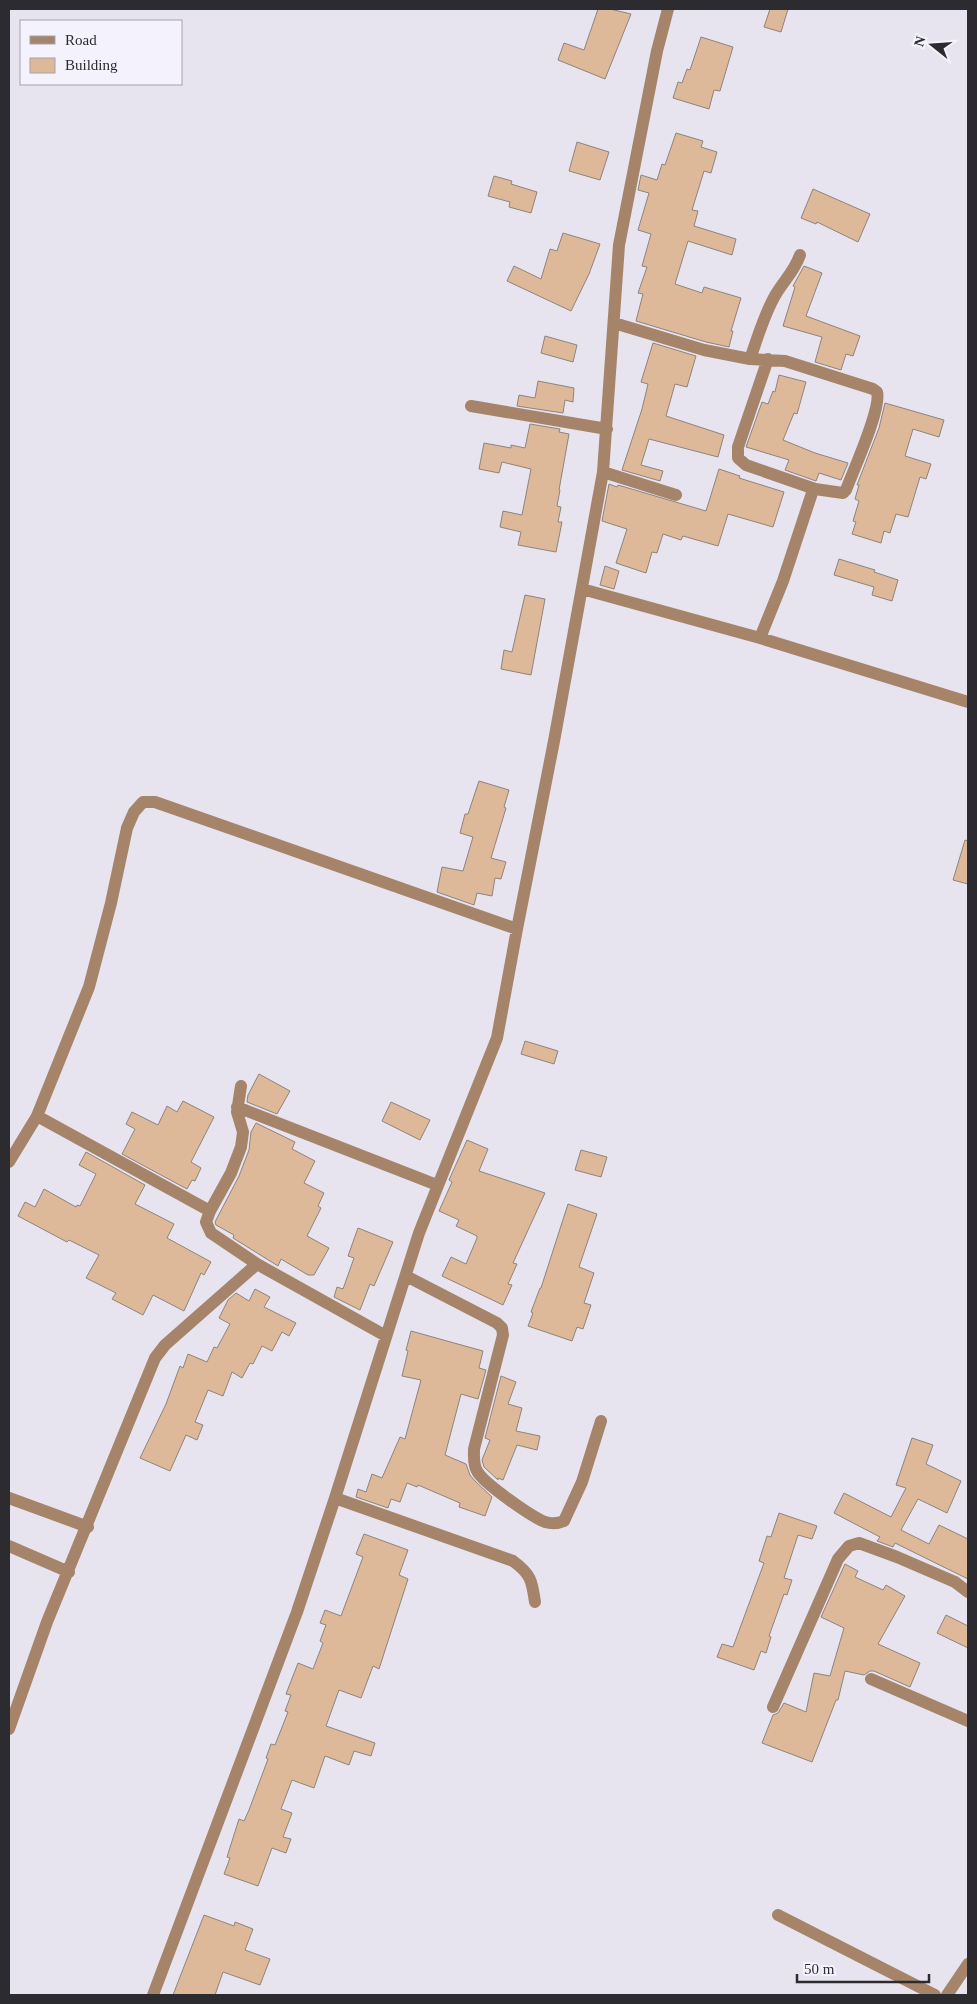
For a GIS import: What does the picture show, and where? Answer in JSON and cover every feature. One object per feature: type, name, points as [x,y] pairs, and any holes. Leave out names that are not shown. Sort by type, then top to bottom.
[{"type":"street","points":[[153,1995],[296,1612],[437,1185],[497,1038],[603,472],[619,245],[657,51],[668,9]]},
{"type":"street","points":[[750,359],[768,310],[777,293],[795,269],[800,255]]},
{"type":"street","points":[[614,323],[704,350],[750,359],[768,359],[785,361],[874,389],[877,392],[877,403],[869,430],[846,490],[843,493],[819,488],[815,489],[746,465],[737,456],[738,446],[768,359]]},
{"type":"street","points":[[471,406],[607,428]]},
{"type":"street","points":[[603,472],[676,495]]},
{"type":"street","points":[[760,638],[786,573],[812,493],[815,489]]},
{"type":"street","points":[[582,589],[760,638],[968,702]]},
{"type":"street","points":[[9,1162],[37,1116],[89,987],[128,828],[134,812],[143,802],[156,802],[517,928]]},
{"type":"street","points":[[241,1086],[237,1107],[237,1115],[243,1132],[241,1147],[231,1173],[206,1222],[211,1233],[257,1264],[386,1336]]},
{"type":"street","points":[[237,1107],[437,1185]]},
{"type":"street","points":[[37,1116],[210,1211]]},
{"type":"street","points":[[9,1729],[44,1631],[88,1527],[155,1358],[165,1345],[257,1264]]},
{"type":"street","points":[[406,1276],[497,1323],[502,1328],[503,1335],[474,1448],[474,1463],[477,1472],[492,1486],[540,1519],[556,1524],[564,1521],[582,1482],[601,1421]]},
{"type":"street","points":[[9,1498],[88,1527]]},
{"type":"street","points":[[335,1498],[513,1561],[528,1574],[533,1587],[535,1602]]},
{"type":"street","points":[[773,1707],[838,1559],[849,1546],[859,1543],[884,1552],[956,1582],[968,1592]]},
{"type":"street","points":[[9,1546],[69,1572]]},
{"type":"street","points":[[872,1679],[968,1721]]},
{"type":"street","points":[[778,1915],[935,1995]]},
{"type":"street","points":[[947,1995],[968,1964]]},
{"type":"building","points":[[598,9],[610,9],[631,14],[605,79],[558,60],[564,43],[584,50]]},
{"type":"building","points":[[770,9],[788,9],[781,32],[764,27]]},
{"type":"building","points":[[701,37],[733,47],[720,91],[714,90],[709,109],[673,98],[678,82],[682,83],[687,69],[690,70]]},
{"type":"building","points":[[676,133],[703,141],[701,147],[717,152],[711,173],[704,171],[692,210],[698,211],[694,226],[736,239],[732,255],[688,241],[675,284],[702,293],[704,287],[741,298],[731,331],[733,331],[729,347],[636,321],[643,294],[638,293],[647,267],[642,266],[651,234],[638,230],[649,193],[638,190],[641,175],[657,180],[662,164],[665,165]]},
{"type":"building","points":[[577,142],[609,152],[600,180],[569,171]]},
{"type":"building","points":[[494,176],[512,181],[511,184],[537,192],[531,213],[509,207],[510,202],[488,196]]},
{"type":"building","points":[[813,189],[870,214],[858,242],[817,222],[816,224],[801,218]]},
{"type":"building","points":[[563,233],[600,244],[589,274],[571,311],[507,281],[514,266],[541,279],[550,249],[557,251]]},
{"type":"building","points":[[804,266],[822,273],[806,316],[860,336],[853,356],[846,354],[841,370],[815,362],[822,337],[783,326],[795,287],[793,286]]},
{"type":"building","points":[[545,336],[577,345],[573,362],[541,353]]},
{"type":"building","points":[[653,343],[696,356],[687,387],[675,384],[666,416],[724,435],[718,457],[649,439],[641,465],[663,471],[660,481],[622,470],[642,409],[648,384],[641,382]]},
{"type":"building","points":[[779,375],[806,382],[797,414],[794,413],[783,440],[815,453],[848,463],[841,480],[819,473],[816,481],[785,470],[789,460],[746,447],[762,402],[768,404],[773,391],[775,392]]},
{"type":"building","points":[[538,381],[574,388],[573,402],[565,400],[563,413],[517,406],[519,395],[535,398]]},
{"type":"building","points":[[885,403],[944,420],[939,437],[913,429],[905,456],[931,464],[926,479],[920,477],[908,517],[896,514],[890,533],[884,531],[881,543],[852,534],[856,522],[853,521],[859,501],[855,499],[859,485],[857,485],[879,428]]},
{"type":"building","points":[[530,424],[560,429],[559,432],[569,434],[557,506],[561,507],[558,522],[562,522],[556,552],[518,545],[521,532],[500,527],[503,511],[522,515],[531,469],[502,462],[499,473],[479,469],[484,443],[511,448],[511,445],[525,448]]},
{"type":"building","points":[[719,469],[740,476],[739,478],[784,492],[773,527],[728,514],[718,546],[683,536],[681,540],[663,534],[657,553],[652,552],[646,573],[616,563],[627,529],[602,521],[609,484],[706,511]]},
{"type":"building","points":[[839,559],[875,570],[874,572],[898,580],[892,601],[872,595],[874,587],[834,575]]},
{"type":"building","points":[[605,566],[619,571],[614,589],[600,585]]},
{"type":"building","points":[[525,595],[545,599],[531,675],[501,669],[504,650],[512,652]]},
{"type":"building","points":[[479,781],[509,790],[504,807],[506,808],[491,858],[506,862],[501,879],[495,878],[492,896],[477,893],[474,905],[437,892],[442,867],[463,871],[473,837],[460,833],[465,814],[468,814]]},
{"type":"building","points":[[965,840],[968,841],[968,884],[953,880]]},
{"type":"building","points":[[525,1041],[558,1051],[554,1064],[521,1054]]},
{"type":"building","points":[[259,1074],[290,1091],[277,1114],[247,1102],[248,1095]]},
{"type":"building","points":[[183,1101],[214,1117],[191,1162],[201,1168],[195,1181],[192,1180],[187,1189],[122,1154],[135,1129],[126,1124],[132,1112],[158,1125],[167,1106],[177,1112]]},
{"type":"building","points":[[391,1102],[430,1120],[420,1140],[382,1121]]},
{"type":"building","points":[[256,1123],[295,1142],[292,1149],[315,1161],[304,1183],[324,1193],[318,1206],[321,1208],[307,1236],[329,1248],[314,1275],[308,1275],[281,1259],[278,1266],[233,1238],[234,1235],[216,1225],[215,1222],[239,1176],[249,1150],[251,1132]]},
{"type":"building","points":[[467,1140],[488,1149],[479,1171],[545,1193],[513,1263],[517,1264],[508,1284],[512,1285],[503,1305],[442,1276],[451,1257],[466,1264],[477,1238],[477,1236],[456,1226],[459,1220],[439,1211],[452,1182],[449,1180]]},
{"type":"building","points":[[581,1150],[607,1157],[601,1177],[575,1170]]},
{"type":"building","points":[[86,1152],[145,1185],[135,1204],[174,1224],[167,1238],[211,1262],[204,1275],[201,1273],[184,1311],[153,1295],[143,1315],[112,1299],[116,1293],[86,1278],[99,1255],[69,1240],[67,1242],[18,1216],[25,1202],[35,1207],[44,1189],[76,1207],[77,1205],[80,1206],[96,1174],[79,1165]]},
{"type":"building","points":[[568,1204],[597,1214],[579,1267],[594,1273],[584,1303],[591,1305],[583,1329],[577,1327],[572,1341],[528,1326],[533,1313],[531,1312],[541,1288]]},
{"type":"building","points":[[358,1228],[393,1242],[374,1286],[370,1284],[360,1310],[334,1297],[337,1287],[343,1289],[354,1258],[348,1256]]},
{"type":"building","points":[[255,1289],[270,1297],[264,1307],[296,1323],[289,1336],[282,1332],[272,1351],[262,1346],[253,1364],[250,1363],[242,1378],[232,1372],[223,1396],[208,1390],[195,1422],[203,1425],[197,1440],[186,1435],[170,1471],[140,1458],[166,1404],[180,1366],[183,1368],[188,1354],[207,1362],[214,1347],[217,1348],[230,1324],[219,1318],[228,1300],[236,1293],[249,1301]]},
{"type":"building","points":[[411,1331],[483,1351],[479,1368],[486,1370],[478,1399],[461,1394],[445,1455],[466,1464],[470,1475],[492,1497],[485,1516],[459,1507],[460,1503],[418,1485],[417,1487],[407,1483],[400,1502],[391,1499],[388,1508],[356,1497],[358,1489],[366,1492],[372,1474],[382,1478],[400,1437],[405,1439],[421,1380],[402,1376]]},
{"type":"building","points":[[501,1376],[516,1382],[508,1404],[522,1408],[516,1431],[540,1436],[537,1450],[517,1445],[503,1480],[498,1478],[498,1480],[484,1467],[482,1460],[490,1440],[485,1438]]},
{"type":"building","points":[[912,1438],[933,1445],[926,1464],[961,1481],[947,1513],[918,1499],[901,1530],[929,1544],[939,1525],[968,1539],[968,1579],[895,1543],[893,1547],[877,1541],[880,1537],[834,1513],[844,1493],[891,1517],[906,1488],[896,1485]]},
{"type":"building","points":[[779,1513],[817,1526],[812,1539],[798,1535],[784,1578],[792,1580],[787,1595],[784,1594],[769,1636],[771,1637],[766,1653],[761,1651],[754,1670],[717,1657],[722,1644],[733,1647],[764,1563],[759,1561],[767,1536],[771,1537]]},
{"type":"building","points":[[364,1534],[408,1550],[399,1575],[408,1579],[379,1669],[373,1666],[361,1698],[339,1690],[326,1726],[375,1743],[371,1756],[354,1751],[349,1765],[325,1756],[314,1788],[292,1780],[281,1809],[292,1813],[283,1837],[291,1839],[286,1853],[272,1848],[258,1886],[224,1874],[230,1858],[227,1857],[239,1819],[244,1821],[268,1759],[266,1758],[271,1744],[275,1745],[288,1712],[285,1711],[291,1695],[286,1694],[298,1663],[313,1669],[323,1643],[320,1641],[326,1625],[320,1623],[325,1610],[341,1616],[363,1557],[356,1554]]},
{"type":"building","points":[[845,1564],[858,1571],[855,1577],[883,1590],[886,1585],[905,1596],[878,1644],[920,1663],[910,1687],[874,1671],[864,1675],[845,1671],[838,1700],[836,1700],[812,1762],[762,1743],[773,1715],[778,1713],[784,1703],[806,1712],[814,1673],[830,1676],[844,1628],[821,1617]]},
{"type":"building","points":[[946,1615],[968,1626],[968,1648],[937,1633]]},
{"type":"building","points":[[204,1915],[234,1926],[235,1922],[253,1929],[245,1950],[270,1959],[260,1985],[223,1972],[215,1995],[173,1995]]}]
